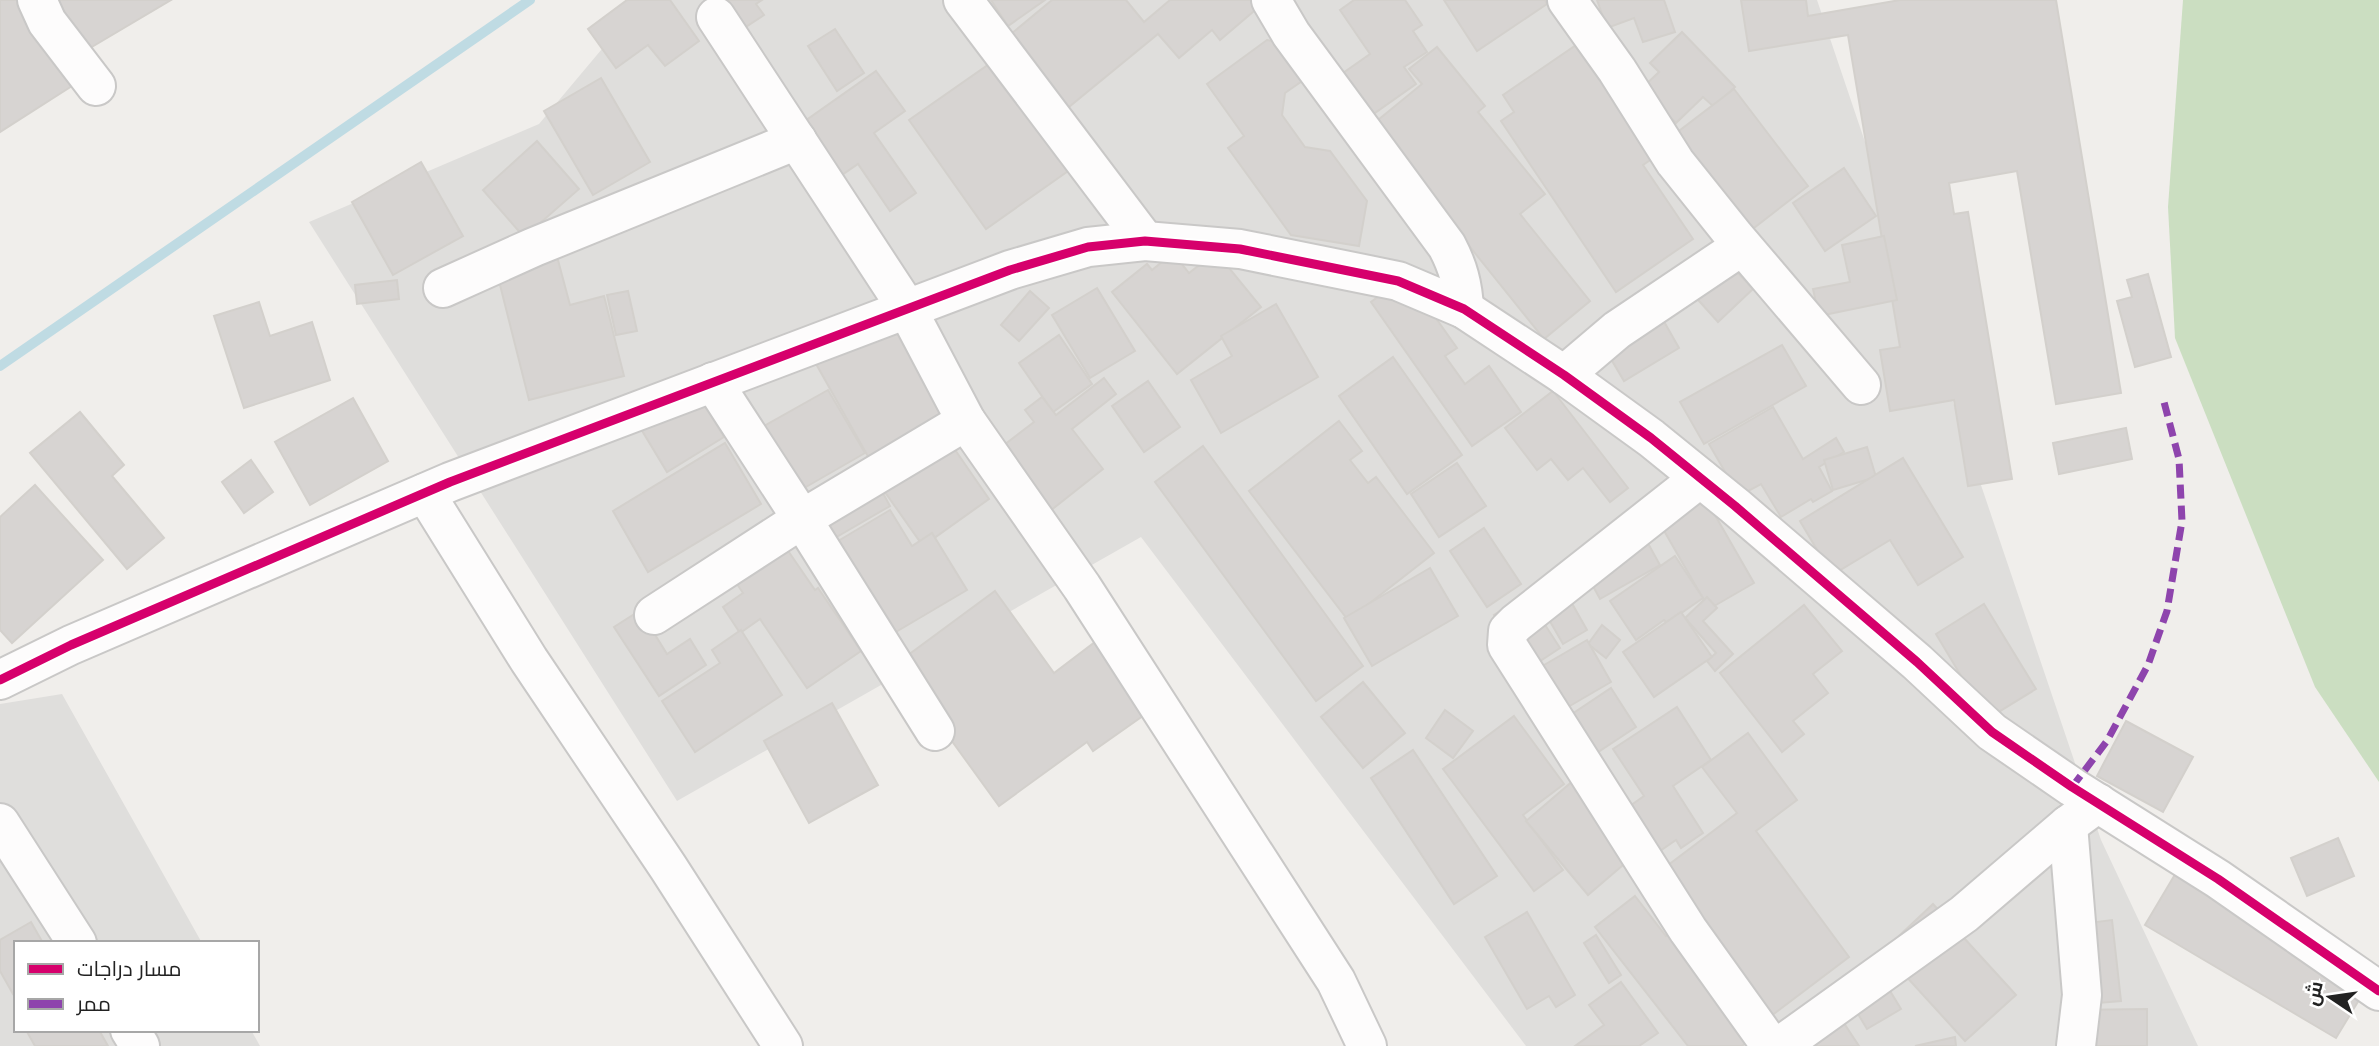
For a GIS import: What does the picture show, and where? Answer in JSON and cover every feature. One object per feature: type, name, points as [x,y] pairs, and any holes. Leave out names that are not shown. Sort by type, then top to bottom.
[{"type":"street","points":[[37,0],[47,22],[96,86]]},
{"type":"street","points":[[963,0],[1145,241]]},
{"type":"street","points":[[1271,0],[1291,34],[1447,246],[1457,265],[1463,288],[1464,309]]},
{"type":"street","points":[[1567,0],[1617,70],[1675,162],[1742,246],[1861,385]]},
{"type":"street","points":[[716,17],[906,307],[966,421],[1082,587],[1336,981],[1367,1046]]},
{"type":"street","points":[[443,288],[580,228],[797,140]]},
{"type":"street","points":[[0,680],[71,645],[425,493],[906,307],[1010,270],[1088,247],[1145,241],[1240,249],[1398,281],[1464,309],[1564,375],[1651,438],[1917,662],[2083,814],[2218,879],[2379,991]]},
{"type":"street","points":[[1564,375],[1617,330],[1742,246]]},
{"type":"street","points":[[713,382],[935,731]]},
{"type":"street","points":[[654,615],[802,519],[966,421]]},
{"type":"street","points":[[1700,478],[1516,623],[1508,631],[1507,645],[1688,930],[1771,1046]]},
{"type":"street","points":[[425,493],[529,660],[668,867],[783,1046]]},
{"type":"street","points":[[1780,1046],[1964,914],[2083,814]]},
{"type":"street","points":[[2077,1046],[2082,995],[2083,814]]},
{"type":"street","points":[[0,823],[76,941]]},
{"type":"shaded area","points":[[643,0],[1817,0],[2101,840],[2198,1046],[1526,1046],[1141,537],[677,801],[309,222],[539,124]]},
{"type":"shaded area","points":[[62,694],[201,941],[14,941],[14,1032],[252,1032],[260,1046],[0,1046],[0,704]]},
{"type":"green space","points":[[2183,0],[2379,0],[2379,782],[2315,687],[2175,338],[2168,207]]},
{"type":"building","points":[[0,0],[18,0],[72,86],[0,132]]},
{"type":"building","points":[[48,0],[171,0],[80,54]]},
{"type":"building","points":[[627,0],[670,0],[699,41],[665,66],[648,45],[616,68],[588,29]]},
{"type":"building","points":[[728,0],[762,0],[756,4],[764,15],[738,32],[720,5]]},
{"type":"building","points":[[991,0],[1045,0],[1008,26]]},
{"type":"building","points":[[1052,0],[1126,0],[1144,22],[1170,0],[1257,0],[1261,5],[1220,40],[1212,30],[1179,58],[1158,34],[1064,111],[1005,39]]},
{"type":"building","points":[[1354,0],[1405,0],[1422,25],[1413,31],[1427,52],[1404,67],[1416,84],[1372,115],[1343,73],[1370,54],[1340,10]]},
{"type":"building","points":[[1444,0],[1545,0],[1547,4],[1477,51]]},
{"type":"building","points":[[1597,0],[1664,0],[1675,32],[1643,42],[1634,18],[1607,28]]},
{"type":"building","points":[[1741,0],[1806,0],[1808,16],[1900,0],[2056,0],[2121,393],[2056,404],[2017,171],[1949,183],[1954,214],[1968,212],[2012,479],[1968,486],[1954,400],[1890,411],[1880,350],[1900,347],[1848,35],[1749,51]]},
{"type":"building","points":[[835,29],[864,73],[837,91],[808,46]]},
{"type":"building","points":[[1682,32],[1735,87],[1714,107],[1703,97],[1676,123],[1642,88],[1659,72],[1650,63]]},
{"type":"building","points":[[1585,39],[1662,152],[1643,165],[1693,239],[1616,292],[1501,121],[1514,112],[1503,95]]},
{"type":"building","points":[[1267,40],[1278,42],[1305,79],[1285,93],[1282,115],[1305,147],[1330,151],[1367,201],[1359,246],[1291,235],[1228,148],[1244,136],[1207,84]]},
{"type":"building","points":[[1437,47],[1485,106],[1478,112],[1545,194],[1520,214],[1590,301],[1544,339],[1372,125],[1422,84],[1409,69]]},
{"type":"building","points":[[995,60],[1071,169],[986,229],[909,120]]},
{"type":"building","points":[[876,71],[905,111],[874,133],[916,193],[890,211],[858,164],[833,181],[795,128]]},
{"type":"building","points":[[601,78],[650,162],[593,195],[544,111]]},
{"type":"building","points":[[1734,89],[1808,186],[1750,231],[1675,134]]},
{"type":"building","points":[[537,141],[579,189],[524,237],[483,190]]},
{"type":"building","points":[[421,162],[463,236],[393,275],[352,202]]},
{"type":"building","points":[[1844,168],[1876,216],[1825,251],[1793,203]]},
{"type":"building","points":[[1884,236],[1897,300],[1819,316],[1813,289],[1850,282],[1842,245]]},
{"type":"building","points":[[555,249],[570,305],[604,296],[624,376],[529,400],[495,265]]},
{"type":"building","points":[[1717,250],[1753,289],[1718,322],[1682,282]]},
{"type":"building","points":[[1216,252],[1261,307],[1177,374],[1112,292],[1147,264],[1152,270],[1173,253],[1189,273]]},
{"type":"building","points":[[2148,274],[2171,357],[2135,367],[2117,301],[2132,297],[2127,280]]},
{"type":"building","points":[[1406,276],[1457,348],[1445,356],[1465,384],[1489,366],[1521,412],[1472,446],[1371,302]]},
{"type":"building","points":[[397,280],[399,299],[357,304],[355,285]]},
{"type":"building","points":[[1097,288],[1135,351],[1090,378],[1052,315]]},
{"type":"building","points":[[628,291],[637,331],[616,335],[607,295]]},
{"type":"building","points":[[1030,291],[1049,308],[1019,341],[1001,325]]},
{"type":"building","points":[[259,302],[270,336],[312,322],[330,380],[244,408],[214,316]]},
{"type":"building","points":[[1276,304],[1318,377],[1221,433],[1191,380],[1232,356],[1221,336]]},
{"type":"building","points":[[1654,304],[1679,348],[1624,381],[1598,337]]},
{"type":"building","points":[[893,317],[948,415],[870,460],[815,362]]},
{"type":"building","points":[[1059,335],[1092,384],[1053,412],[1019,363]]},
{"type":"building","points":[[1782,345],[1806,386],[1704,444],[1680,402]]},
{"type":"building","points":[[1393,357],[1462,455],[1407,494],[1339,396]]},
{"type":"building","points":[[1104,378],[1116,394],[1072,429],[1103,469],[1045,515],[995,452],[1034,422],[1025,410],[1042,397],[1056,415]]},
{"type":"building","points":[[1148,381],[1180,427],[1144,452],[1112,406]]},
{"type":"building","points":[[696,389],[724,437],[667,472],[638,424]]},
{"type":"building","points":[[828,390],[865,453],[792,495],[755,431]]},
{"type":"building","points":[[1553,391],[1628,488],[1610,502],[1583,468],[1568,480],[1551,459],[1537,470],[1505,428]]},
{"type":"building","points":[[353,398],[388,461],[310,505],[275,442]]},
{"type":"building","points":[[1773,407],[1803,459],[1836,438],[1844,452],[1819,467],[1832,491],[1813,502],[1811,499],[1781,517],[1761,484],[1739,496],[1709,444]]},
{"type":"building","points":[[80,412],[124,465],[112,476],[164,538],[127,569],[30,453]]},
{"type":"building","points":[[1339,421],[1362,451],[1350,460],[1368,483],[1376,477],[1434,553],[1348,620],[1249,491]]},
{"type":"building","points":[[2126,428],[2132,459],[2059,474],[2053,443]]},
{"type":"building","points":[[942,431],[989,499],[923,546],[875,478]]},
{"type":"building","points":[[725,443],[761,504],[648,572],[613,511]]},
{"type":"building","points":[[1203,446],[1363,666],[1316,701],[1155,482]]},
{"type":"building","points":[[1867,447],[1876,477],[1833,490],[1824,460]]},
{"type":"building","points":[[1903,458],[1963,557],[1918,585],[1890,540],[1832,575],[1800,521]]},
{"type":"building","points":[[251,460],[273,492],[244,513],[222,482]]},
{"type":"building","points":[[1457,463],[1486,506],[1439,537],[1411,494]]},
{"type":"building","points":[[872,473],[890,506],[828,542],[809,509]]},
{"type":"building","points":[[35,485],[103,560],[12,643],[0,630],[0,517]]},
{"type":"building","points":[[1700,489],[1754,583],[1709,609],[1655,515]]},
{"type":"building","points":[[890,510],[912,546],[932,533],[967,590],[884,639],[828,547]]},
{"type":"building","points":[[771,526],[861,651],[807,688],[760,619],[740,633],[723,607],[743,593],[721,560]]},
{"type":"building","points":[[1639,527],[1660,565],[1600,599],[1582,566]]},
{"type":"building","points":[[1484,528],[1521,584],[1487,607],[1450,551]]},
{"type":"building","points":[[1675,556],[1703,598],[1636,640],[1610,601]]},
{"type":"building","points":[[1430,568],[1458,616],[1372,666],[1344,618]]},
{"type":"building","points":[[1557,577],[1587,630],[1563,644],[1533,592]]},
{"type":"building","points":[[995,591],[1054,673],[1095,642],[1147,713],[1093,751],[1087,742],[999,806],[896,664]]},
{"type":"building","points":[[1525,594],[1560,648],[1528,669],[1494,615]]},
{"type":"building","points":[[661,597],[654,633],[667,654],[690,639],[706,665],[659,696],[614,627]]},
{"type":"building","points":[[1707,597],[1717,608],[1703,621],[1733,654],[1715,671],[1707,661],[1716,653],[1685,618]]},
{"type":"building","points":[[1984,604],[2036,689],[1987,719],[1936,634]]},
{"type":"building","points":[[1804,605],[1842,651],[1813,674],[1828,693],[1793,721],[1804,734],[1782,752],[1720,673]]},
{"type":"building","points":[[1681,612],[1712,657],[1654,697],[1623,652]]},
{"type":"building","points":[[1602,625],[1620,640],[1606,658],[1588,644]]},
{"type":"building","points":[[741,630],[782,695],[695,752],[662,701],[720,663],[712,650]]},
{"type":"building","points":[[1587,640],[1611,682],[1556,714],[1532,672]]},
{"type":"building","points":[[1363,682],[1405,733],[1363,768],[1321,717]]},
{"type":"building","points":[[1611,688],[1636,727],[1589,758],[1563,720]]},
{"type":"building","points":[[832,703],[878,785],[809,823],[764,741]]},
{"type":"building","points":[[1677,707],[1711,760],[1673,786],[1703,833],[1681,848],[1676,840],[1657,853],[1627,808],[1644,796],[1613,749]]},
{"type":"building","points":[[1445,710],[1473,731],[1453,758],[1426,738]]},
{"type":"building","points":[[1514,716],[1564,784],[1523,815],[1563,870],[1534,891],[1443,769]]},
{"type":"building","points":[[2126,721],[2193,757],[2163,812],[2097,776]]},
{"type":"building","points":[[1748,733],[1797,800],[1756,831],[1849,957],[1767,1019],[1659,872],[1737,813],[1702,767]]},
{"type":"building","points":[[1413,750],[1497,876],[1454,904],[1371,778]]},
{"type":"building","points":[[1574,780],[1636,854],[1588,895],[1526,821]]},
{"type":"building","points":[[2338,838],[2354,876],[2307,896],[2291,858]]},
{"type":"building","points":[[2177,871],[2368,985],[2336,1038],[2145,925]]},
{"type":"building","points":[[1635,896],[1666,936],[1677,927],[1759,1032],[1742,1046],[1688,1046],[1595,927]]},
{"type":"building","points":[[1933,904],[2016,995],[1965,1041],[1883,951]]},
{"type":"building","points":[[1527,912],[1575,995],[1556,1007],[1549,996],[1527,1009],[1485,937]]},
{"type":"building","points":[[2112,920],[2121,1001],[2098,1003],[2088,923]]},
{"type":"building","points":[[31,922],[42,941],[14,941],[13,994],[0,971],[0,940]]},
{"type":"building","points":[[1596,935],[1621,975],[1609,983],[1584,943]]},
{"type":"building","points":[[1876,968],[1901,1009],[1867,1029],[1843,989]]},
{"type":"building","points":[[1621,982],[1658,1033],[1639,1046],[1575,1046],[1604,1025],[1589,1005]]},
{"type":"building","points":[[1832,1005],[1859,1046],[1788,1046]]},
{"type":"building","points":[[2147,1009],[2147,1046],[2073,1046],[2073,1010]]},
{"type":"building","points":[[27,1032],[100,1032],[108,1046],[35,1046]]},
{"type":"building","points":[[1955,1037],[1956,1046],[1915,1046]]},
{"type":"waterway","points":[[0,366],[530,0]]},
{"type":"marked path","points":[[2072,787],[2107,741],[2148,665],[2167,611],[2182,521],[2179,459],[2164,402]]},
{"type":"cycle path","points":[[0,680],[71,645],[450,482],[1010,270],[1088,247],[1145,241],[1240,249],[1398,281],[1464,309],[1564,375],[1651,438],[1917,662],[1992,732],[2072,787],[2218,879],[2379,991]]}]
